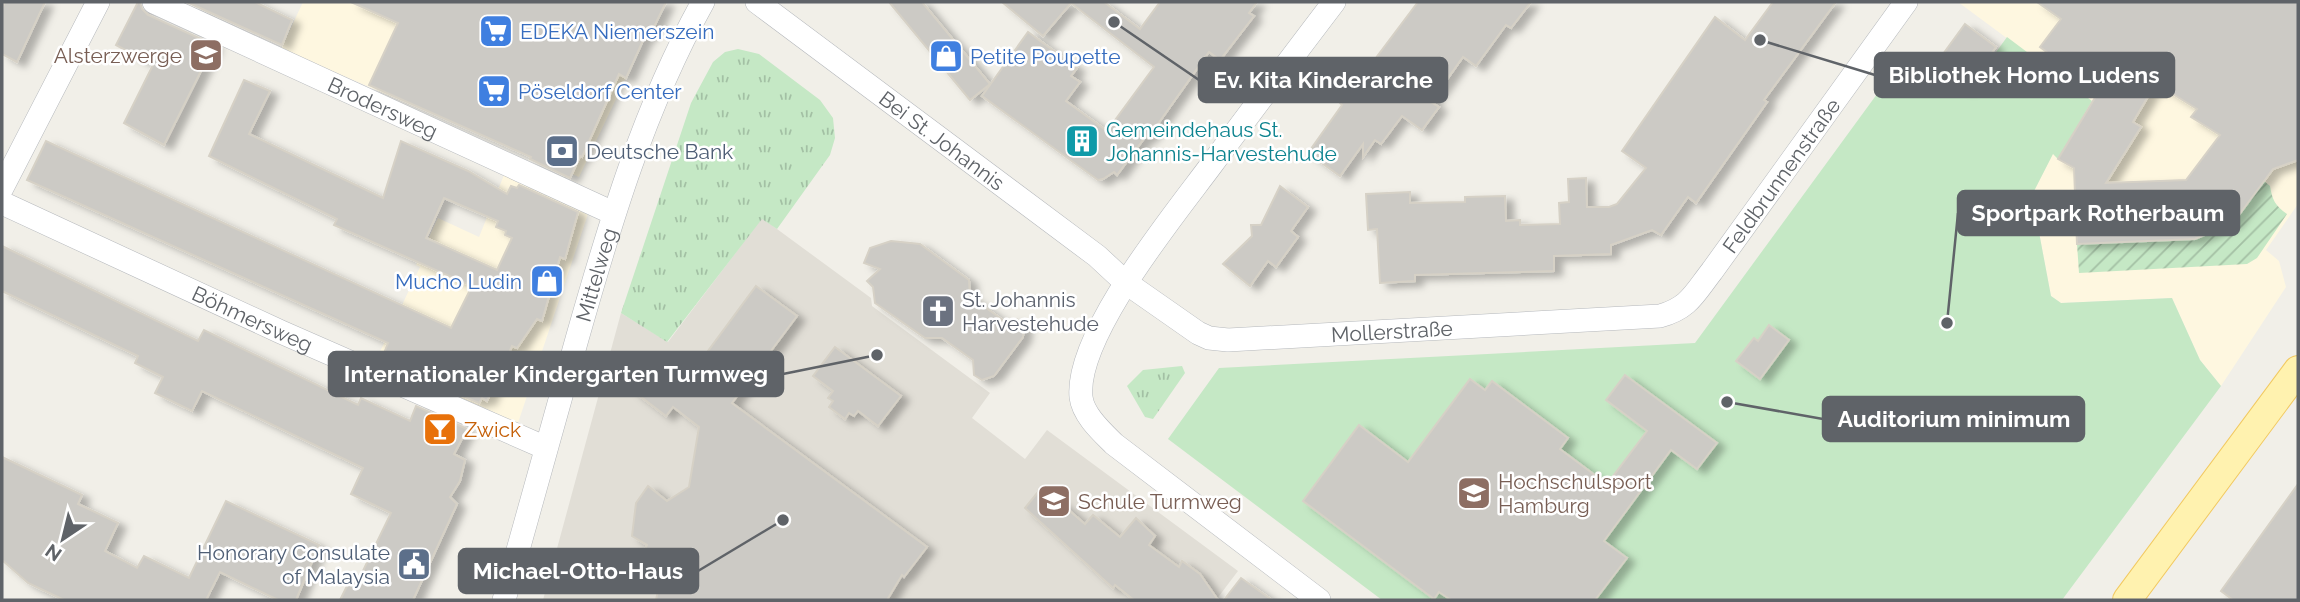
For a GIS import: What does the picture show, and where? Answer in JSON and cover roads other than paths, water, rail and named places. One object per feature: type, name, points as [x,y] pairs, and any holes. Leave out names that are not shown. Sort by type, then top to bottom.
[{"type":"main road","points":[[2127,600],[2298,370]]},
{"type":"street","points":[[2,188],[98,2]]},
{"type":"street","name":"Brodersweg","points":[[154,2],[613,213]]},
{"type":"street","name":"Mittelweg","points":[[503,600],[613,213],[642,131],[668,71],[703,2]]},
{"type":"street","name":"Bei St. Johannis","points":[[757,2],[1097,256],[1125,282]]},
{"type":"street","points":[[1319,600],[1114,444],[1093,423],[1081,400],[1081,374],[1125,282],[1334,2]]},
{"type":"street","name":"Feldbrunnenstraße","points":[[1677,311],[1691,299],[1712,271],[1906,2]]},
{"type":"street","name":"Böhmersweg","points":[[2,203],[281,332],[546,448]]},
{"type":"street","name":"Mollerstraße","points":[[1125,282],[1198,333],[1220,340],[1646,317],[1677,311]]},
{"type":"place","name":"Ev. Kita Kinderarche","points":[[1114,22]]},
{"type":"place","name":"EDEKA Niemerszein","points":[[496,31]]},
{"type":"place","name":"Bibliothek Homo Ludens","points":[[1760,40]]},
{"type":"place","name":"Alsterzwerge","points":[[206,55]]},
{"type":"place","name":"Petite Poupette","points":[[946,56]]},
{"type":"place","name":"Pöseldorf Center","points":[[494,91]]},
{"type":"place","name":"Gemeindehaus St. Johannis-Harvestehude","points":[[1082,141]]},
{"type":"place","name":"Deutsche Bank","points":[[562,151]]},
{"type":"place","name":"Mucho Ludin","points":[[547,281]]},
{"type":"place","name":"St. Johannis Harvestehude","points":[[938,311]]},
{"type":"place","name":"Sportpark Rotherbaum","points":[[1947,323]]},
{"type":"place","name":"Internationaler Kindergarten Turmweg","points":[[877,355]]},
{"type":"place","name":"Auditorium minimum","points":[[1727,402]]},
{"type":"place","name":"Zwick","points":[[440,429]]},
{"type":"place","name":"Hochschulsport Hamburg","points":[[1474,493]]},
{"type":"place","name":"Schule Turmweg","points":[[1054,501]]},
{"type":"place","name":"Michael-Otto-Haus","points":[[783,520]]},
{"type":"place","name":"Honorary Consulate of Malaysia","points":[[414,564]]}]
